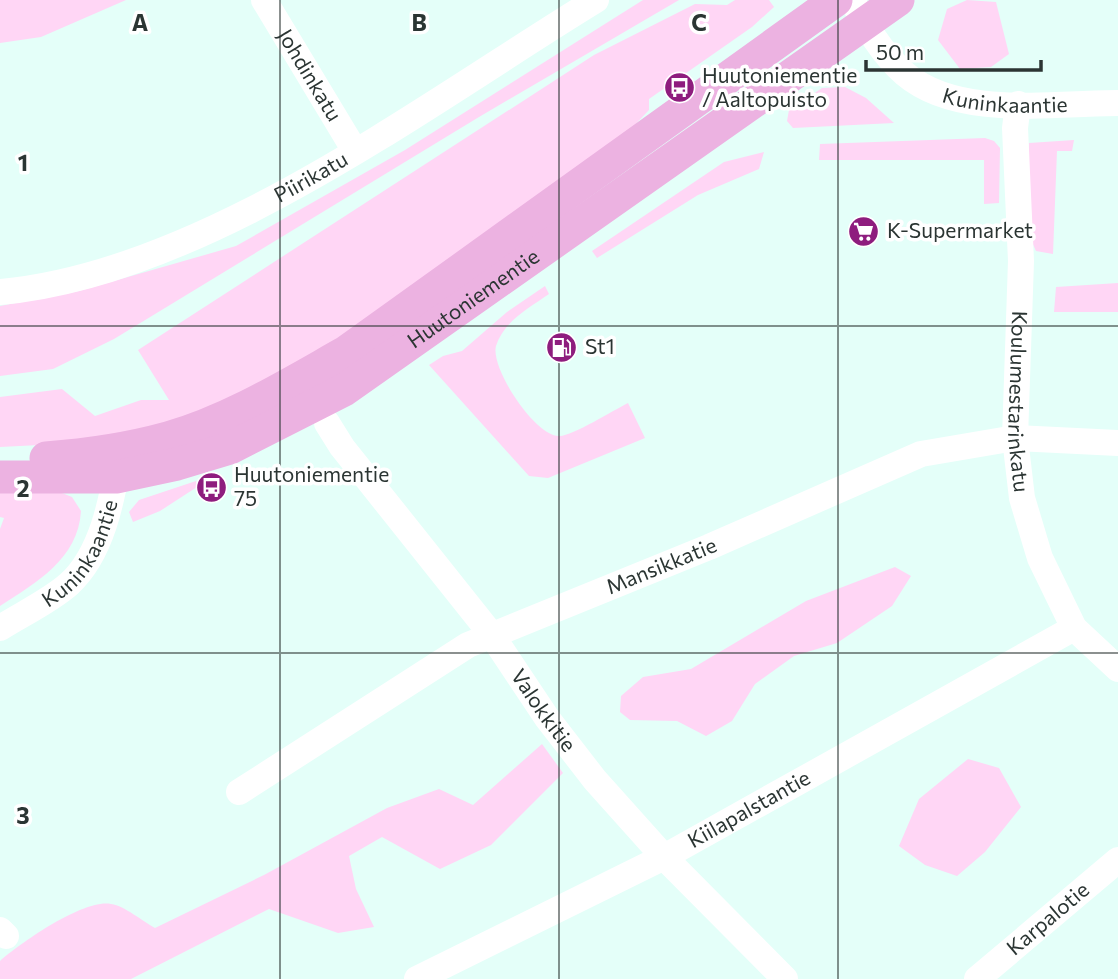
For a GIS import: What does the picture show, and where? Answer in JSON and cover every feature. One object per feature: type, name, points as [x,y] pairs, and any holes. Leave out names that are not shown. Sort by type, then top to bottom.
[{"type":"main road","name":"Huutoniementie","points":[[0,477],[118,463],[266,398],[346,352],[836,0]]},
{"type":"main road","name":"Huutoniementie","points":[[0,463],[177,464],[230,447],[344,390],[859,12],[898,0]]},
{"type":"street","name":"Johdinkatu","points":[[264,0],[355,150]]},
{"type":"street","name":"Piirikatu","points":[[0,292],[97,275],[169,247],[247,211],[355,150],[596,0]]},
{"type":"street","name":"Kuninkaantie","points":[[859,12],[904,73],[923,86],[956,99],[988,104],[1118,103]]},
{"type":"street","name":"Koulumestarinkatu","points":[[1018,104],[1015,128],[1021,261],[1015,438],[1022,498],[1040,558],[1074,628],[1118,670]]},
{"type":"street","name":"Valokkitie","points":[[327,423],[342,447],[491,634],[579,759],[664,857],[785,979]]},
{"type":"street","name":"Mansikkatie","points":[[239,792],[468,645],[709,547],[921,454],[1015,438],[1118,443]]},
{"type":"street","name":"Kuninkaantie","points":[[0,628],[69,583],[89,557],[101,533],[118,463]]},
{"type":"street","name":"Kiilapalstantie","points":[[417,979],[664,857],[1074,628]]},
{"type":"street","name":"Karpalotie","points":[[977,979],[1118,860]]},
{"type":"shaded area","points":[[0,0],[126,0],[41,37],[0,43]]},
{"type":"shaded area","points":[[643,0],[679,0],[479,117],[114,339],[53,369],[0,376],[0,306],[79,291],[236,246],[405,150]]},
{"type":"shaded area","points":[[735,0],[769,0],[774,7],[752,27],[649,99],[649,110],[610,151],[262,390],[142,431],[79,443],[0,447],[0,397],[62,389],[95,416],[141,400],[169,400],[138,350],[594,55],[695,4],[727,5]]},
{"type":"shaded area","points":[[967,0],[996,2],[1009,54],[991,67],[960,69],[938,40],[947,9]]},
{"type":"shaded area","points":[[845,87],[866,98],[894,123],[793,128],[787,121],[789,110],[822,88]]},
{"type":"shaded area","points":[[985,138],[994,141],[1000,148],[999,203],[984,204],[984,160],[819,160],[820,144]]},
{"type":"shaded area","points":[[1074,140],[1072,151],[1057,151],[1053,254],[1036,251],[1028,233],[1029,143]]},
{"type":"shaded area","points":[[764,152],[759,169],[698,195],[597,258],[592,251],[724,162]]},
{"type":"shaded area","points":[[1118,283],[1118,312],[1054,312],[1056,287]]},
{"type":"shaded area","points":[[545,286],[549,294],[511,322],[496,346],[496,356],[507,385],[528,414],[550,434],[566,435],[628,403],[645,438],[548,478],[529,476],[429,365],[443,356],[462,351],[507,312]]},
{"type":"shaded area","points":[[196,481],[197,487],[160,511],[133,522],[129,512],[139,500]]},
{"type":"shaded area","points":[[0,490],[57,491],[72,497],[81,511],[78,528],[64,556],[41,578],[0,606],[0,529],[4,518],[0,517]]},
{"type":"shaded area","points":[[895,567],[911,576],[892,606],[837,643],[794,656],[755,684],[732,721],[706,736],[677,721],[630,720],[620,712],[621,696],[643,677],[691,669],[806,601]]},
{"type":"shaded area","points":[[542,744],[563,773],[491,845],[440,869],[382,837],[349,856],[356,889],[374,927],[338,933],[269,909],[131,979],[0,979],[0,961],[53,924],[85,908],[99,904],[116,905],[155,928],[264,875],[387,808],[439,789],[473,805]]},
{"type":"shaded area","points":[[968,759],[999,768],[1021,807],[985,852],[957,876],[925,865],[899,846],[919,799]]},
{"type":"place","name":"Huutoniementie / Aaltopuisto","points":[[679,88]]},
{"type":"place","name":"K-Supermarket","points":[[864,231]]},
{"type":"place","name":"St1","points":[[562,347]]},
{"type":"place","name":"Huutoniementie 75","points":[[211,487]]}]
